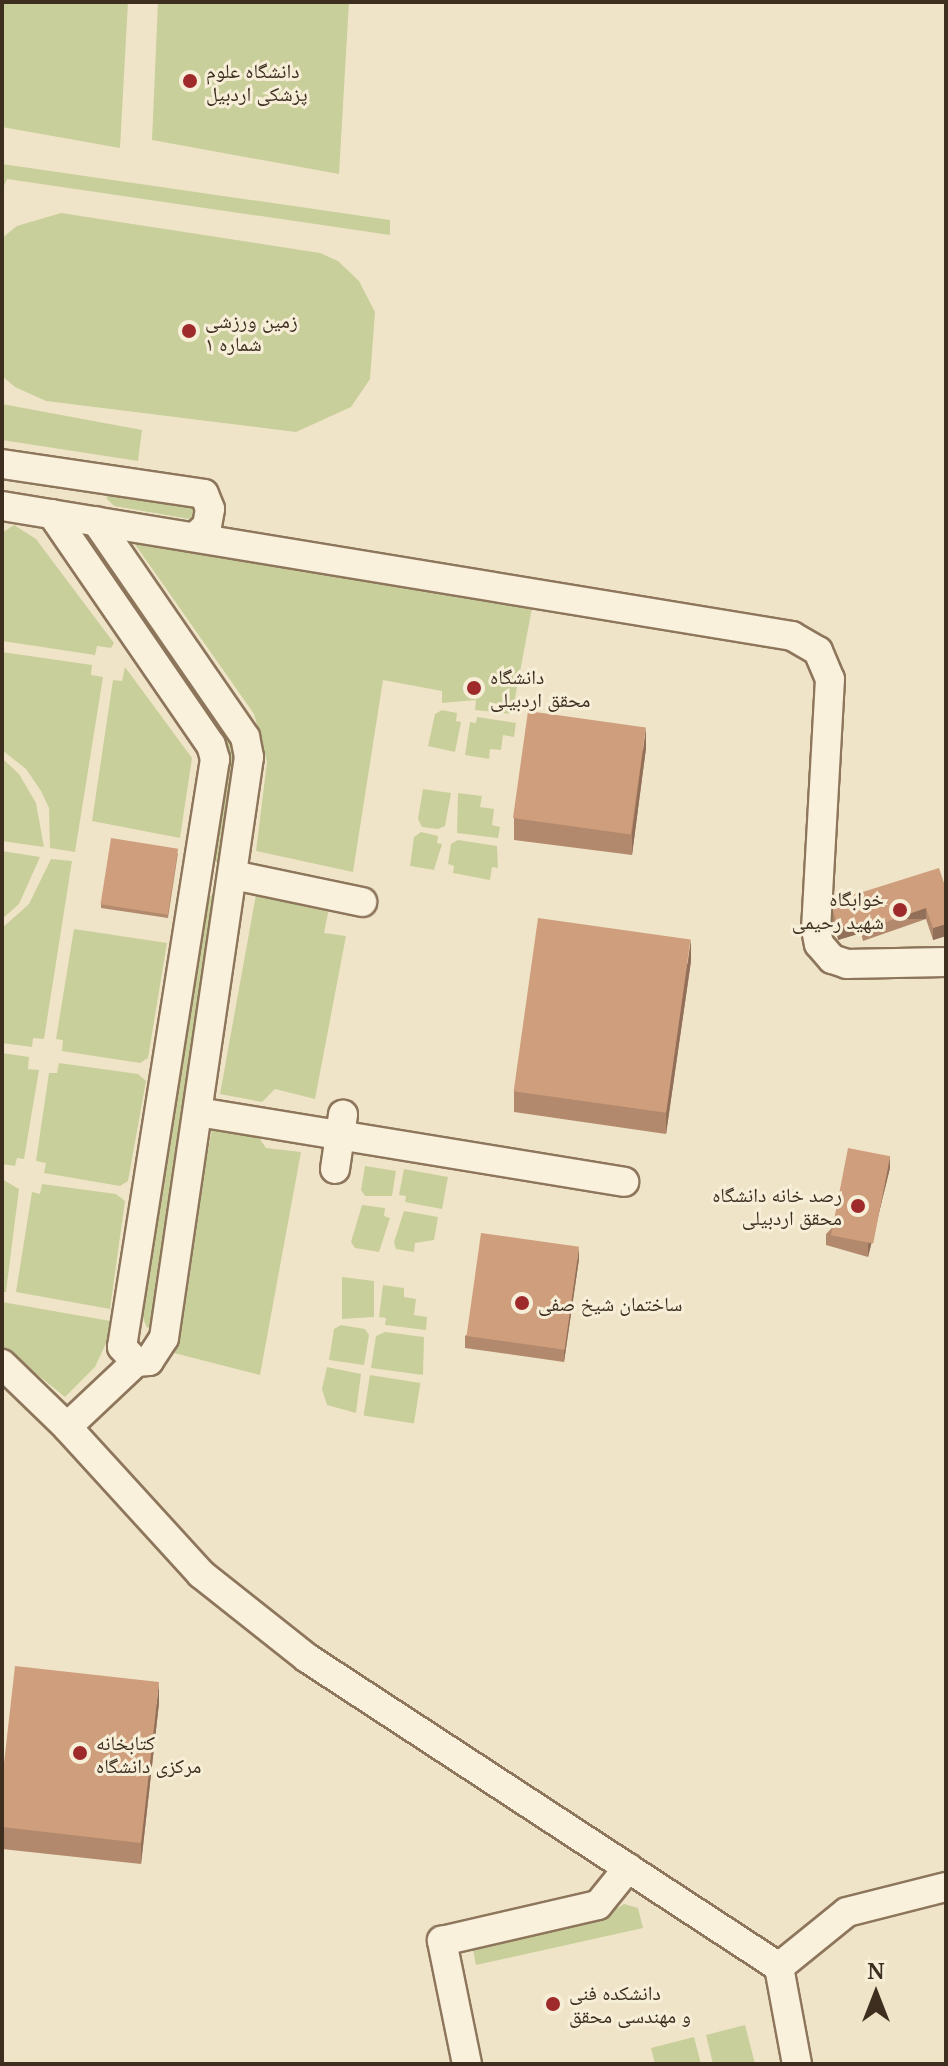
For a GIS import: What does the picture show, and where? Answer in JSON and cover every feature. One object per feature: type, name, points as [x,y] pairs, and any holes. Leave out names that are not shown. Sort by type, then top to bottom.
[{"type":"street","points":[[2,464],[204,494],[209,517],[197,535]]},
{"type":"street","points":[[36,469],[41,513],[211,745],[215,759],[122,1347],[136,1362]]},
{"type":"street","points":[[67,1427],[136,1362],[149,1361],[164,1338],[248,775],[245,737],[91,520],[90,477]]},
{"type":"street","points":[[2,506],[197,535],[792,636],[818,651],[830,679],[816,929],[819,944],[832,959],[847,964],[945,961]]},
{"type":"street","points":[[233,875],[362,902]]},
{"type":"street","points":[[198,1112],[342,1125],[624,1182]]},
{"type":"street","points":[[335,1169],[342,1125]]},
{"type":"street","points":[[2,1364],[67,1427],[213,1584],[307,1658],[779,1967],[797,2064]]},
{"type":"street","points":[[467,2064],[442,1941],[598,1905],[628,1868]]},
{"type":"street","points":[[779,1967],[847,1912],[946,1887]]},
{"type":"green space","points":[[2,2],[128,2],[120,148],[2,127]]},
{"type":"green space","points":[[158,2],[349,2],[339,174],[152,140]]},
{"type":"green space","points":[[2,164],[390,220],[390,235],[7,179],[2,190]]},
{"type":"green space","name":"زمین ورزشی شماره ۱","points":[[61,213],[320,253],[338,261],[359,281],[375,312],[370,379],[351,407],[296,432],[46,401],[15,387],[2,376],[2,238],[17,226]]},
{"type":"green space","points":[[2,404],[142,430],[138,461],[2,440]]},
{"type":"green space","points":[[110,493],[195,506],[197,514],[189,519],[114,506],[106,498]]},
{"type":"green space","points":[[14,525],[36,539],[114,643],[111,648],[97,646],[95,655],[2,641],[2,533]]},
{"type":"green space","points":[[132,540],[533,603],[512,714],[475,710],[476,700],[442,703],[442,691],[383,680],[353,872],[256,851],[267,762],[254,714]]},
{"type":"green space","points":[[98,542],[238,749],[221,868],[213,858],[228,761],[88,550],[90,543]]},
{"type":"green space","points":[[2,652],[92,665],[91,675],[103,677],[75,852],[50,848],[49,808],[41,791],[26,769],[2,750]]},
{"type":"green space","points":[[125,667],[192,758],[180,838],[92,821],[113,680],[122,681]]},
{"type":"green space","points":[[442,710],[457,713],[456,721],[461,722],[455,752],[428,746],[435,714]]},
{"type":"green space","points":[[477,717],[516,723],[514,737],[503,735],[501,750],[490,749],[489,759],[465,755],[470,722],[476,723]]},
{"type":"green space","points":[[2,758],[19,774],[36,803],[44,847],[2,841]]},
{"type":"green space","points":[[423,789],[451,793],[445,826],[438,829],[422,827],[418,819]]},
{"type":"green space","points":[[458,793],[482,796],[480,807],[494,809],[492,825],[500,827],[498,838],[457,833]]},
{"type":"green space","points":[[421,832],[438,836],[437,843],[442,844],[434,870],[410,866],[414,837]]},
{"type":"green space","points":[[458,840],[497,846],[498,868],[492,867],[490,880],[453,873],[454,866],[448,864],[451,844]]},
{"type":"green space","points":[[2,851],[40,857],[19,904],[2,919]]},
{"type":"green space","points":[[51,859],[72,861],[44,1039],[33,1038],[32,1047],[2,1043],[2,928],[29,904]]},
{"type":"green space","points":[[257,889],[330,903],[324,933],[346,936],[315,1099],[275,1089],[262,1102],[220,1094]]},
{"type":"green space","points":[[213,894],[220,905],[152,1325],[147,1328],[142,1315],[207,900]]},
{"type":"green space","points":[[74,929],[167,943],[148,1058],[140,1063],[62,1051],[63,1040],[56,1039]]},
{"type":"green space","points":[[2,1053],[29,1057],[28,1069],[39,1070],[24,1159],[17,1158],[15,1166],[2,1164]]},
{"type":"green space","points":[[59,1063],[138,1074],[146,1081],[128,1181],[120,1186],[44,1173],[46,1163],[36,1161],[49,1073],[57,1073]]},
{"type":"green space","points":[[213,1124],[254,1130],[266,1148],[301,1152],[260,1375],[170,1352]]},
{"type":"green space","points":[[365,1166],[396,1171],[392,1196],[365,1196],[361,1190]]},
{"type":"green space","points":[[404,1169],[448,1177],[442,1209],[405,1202],[406,1196],[399,1195]]},
{"type":"green space","points":[[2,1179],[19,1189],[6,1292],[2,1292]]},
{"type":"green space","points":[[42,1184],[116,1194],[125,1201],[110,1309],[16,1292],[32,1192],[40,1194]]},
{"type":"green space","points":[[362,1205],[385,1208],[384,1216],[390,1218],[379,1252],[355,1248],[351,1242]]},
{"type":"green space","points":[[404,1211],[438,1217],[434,1240],[415,1243],[414,1252],[396,1249],[394,1242]]},
{"type":"green space","points":[[342,1277],[374,1281],[374,1317],[342,1319]]},
{"type":"green space","points":[[383,1285],[404,1288],[404,1297],[416,1299],[414,1315],[427,1317],[426,1330],[385,1325],[386,1318],[379,1317]]},
{"type":"green space","points":[[2,1302],[116,1322],[95,1367],[65,1397],[2,1346]]},
{"type":"green space","points":[[341,1325],[365,1329],[369,1335],[364,1365],[329,1360],[334,1329]]},
{"type":"green space","points":[[385,1332],[424,1337],[423,1375],[371,1368],[376,1336]]},
{"type":"green space","points":[[327,1367],[361,1374],[356,1413],[327,1405],[322,1389]]},
{"type":"green space","points":[[370,1375],[420,1383],[414,1423],[364,1415]]},
{"type":"green space","points":[[624,1904],[638,1908],[643,1928],[476,1965],[473,1950],[598,1920]]},
{"type":"green space","points":[[745,2025],[755,2064],[713,2064],[706,2035]]},
{"type":"green space","points":[[694,2037],[701,2064],[655,2064],[651,2048]]},
{"type":"building","points":[[528,711],[646,728],[631,835],[513,818]]},
{"type":"building","points":[[111,838],[178,849],[168,915],[101,904]]},
{"type":"building","name":"خوابگاه شهید رحیمی","points":[[939,868],[946,886],[946,924],[933,928],[926,908],[863,930],[861,922],[838,929],[833,910],[855,903],[853,895]]},
{"type":"building","points":[[538,918],[691,939],[666,1113],[514,1091]]},
{"type":"building","name":"رصد خانه دانشگاه محقق اردبیلی","points":[[848,1148],[890,1156],[873,1244],[831,1235]]},
{"type":"building","name":"ساختمان شیخ صفی","points":[[481,1233],[579,1247],[565,1350],[467,1336]]},
{"type":"building","name":"کتابخانه مرکزی دانشگاه","points":[[15,1666],[159,1682],[141,1843],[2,1827],[2,1781]]},
{"type":"place","name":"دانشگاه علوم پزشکی اردبیل","points":[[190,81]]},
{"type":"place","name":"زمین ورزشی شماره ۱","points":[[189,331]]},
{"type":"place","name":"دانشگاه محقق اردبیلی","points":[[474,688]]},
{"type":"place","name":"خوابگاه شهید رحیمی","points":[[900,910]]},
{"type":"place","name":"رصد خانه دانشگاه محقق اردبیلی","points":[[858,1206]]},
{"type":"place","name":"ساختمان شیخ صفی","points":[[522,1303]]},
{"type":"place","name":"کتابخانه مرکزی دانشگاه","points":[[80,1753]]},
{"type":"place","name":"دانشکده فنی و مهندسی محقق","points":[[553,2004]]}]
